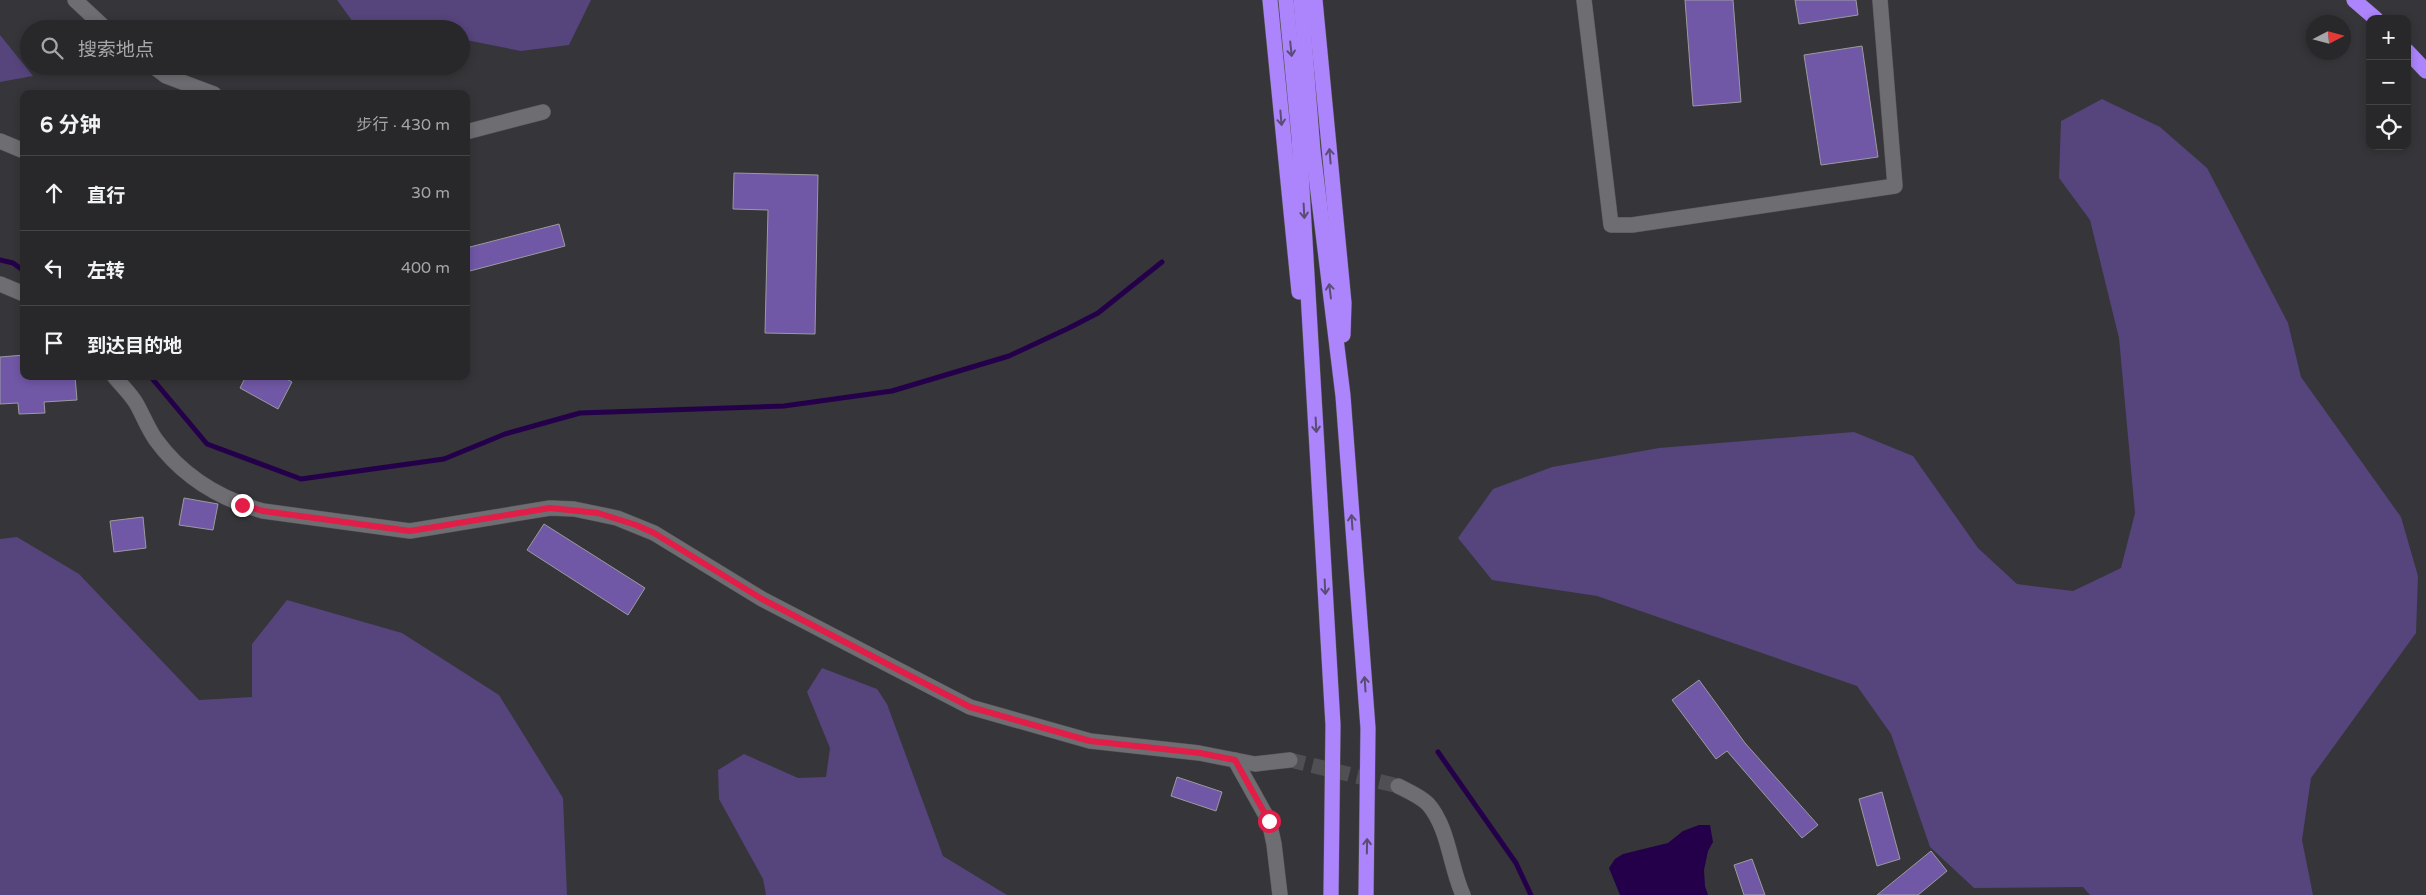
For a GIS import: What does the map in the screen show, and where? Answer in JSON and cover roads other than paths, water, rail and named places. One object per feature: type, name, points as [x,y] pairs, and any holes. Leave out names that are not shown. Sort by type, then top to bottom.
[{"type":"highway","points":[[1270,0],[1295,261],[1314,397]]},
{"type":"highway","points":[[1286,0],[1300,137],[1333,725],[1331,895]]},
{"type":"highway","points":[[1301,0],[1313,151],[1343,396],[1368,728],[1366,895]]},
{"type":"highway","points":[[1316,0],[1344,303],[1343,396]]},
{"type":"highway","points":[[2354,0],[2371,15]]},
{"type":"highway","points":[[2411,55],[2426,72]]},
{"type":"street","points":[[75,0],[96,20]]},
{"type":"street","points":[[1584,0],[1612,225],[1632,226],[1895,186],[1880,0]]},
{"type":"street","points":[[165,75],[203,90]]},
{"type":"street","points":[[470,131],[543,112]]},
{"type":"street","points":[[0,141],[20,149]]},
{"type":"street","points":[[0,284],[20,292]]},
{"type":"street","points":[[117,380],[136,403],[145,422],[169,456],[202,485],[242,505],[272,513],[410,531],[550,508],[598,513],[654,533],[762,599],[970,707],[1090,741],[1200,753],[1255,764],[1290,760]]},
{"type":"street","points":[[1235,760],[1269,821],[1274,844],[1280,895]]},
{"type":"street","points":[[1398,786],[1416,795],[1428,805],[1442,829],[1456,880],[1463,895]]},
{"type":"waterway","points":[[0,260],[13,263],[20,268]]},
{"type":"waterway","points":[[153,380],[207,444],[301,479],[444,459],[505,434],[580,413],[784,406],[892,391],[1009,356],[1069,328],[1098,313],[1162,262]]},
{"type":"waterway","points":[[1438,752],[1516,863],[1531,895]]},
{"type":"tunnel","points":[[1290,760],[1398,786]]}]
